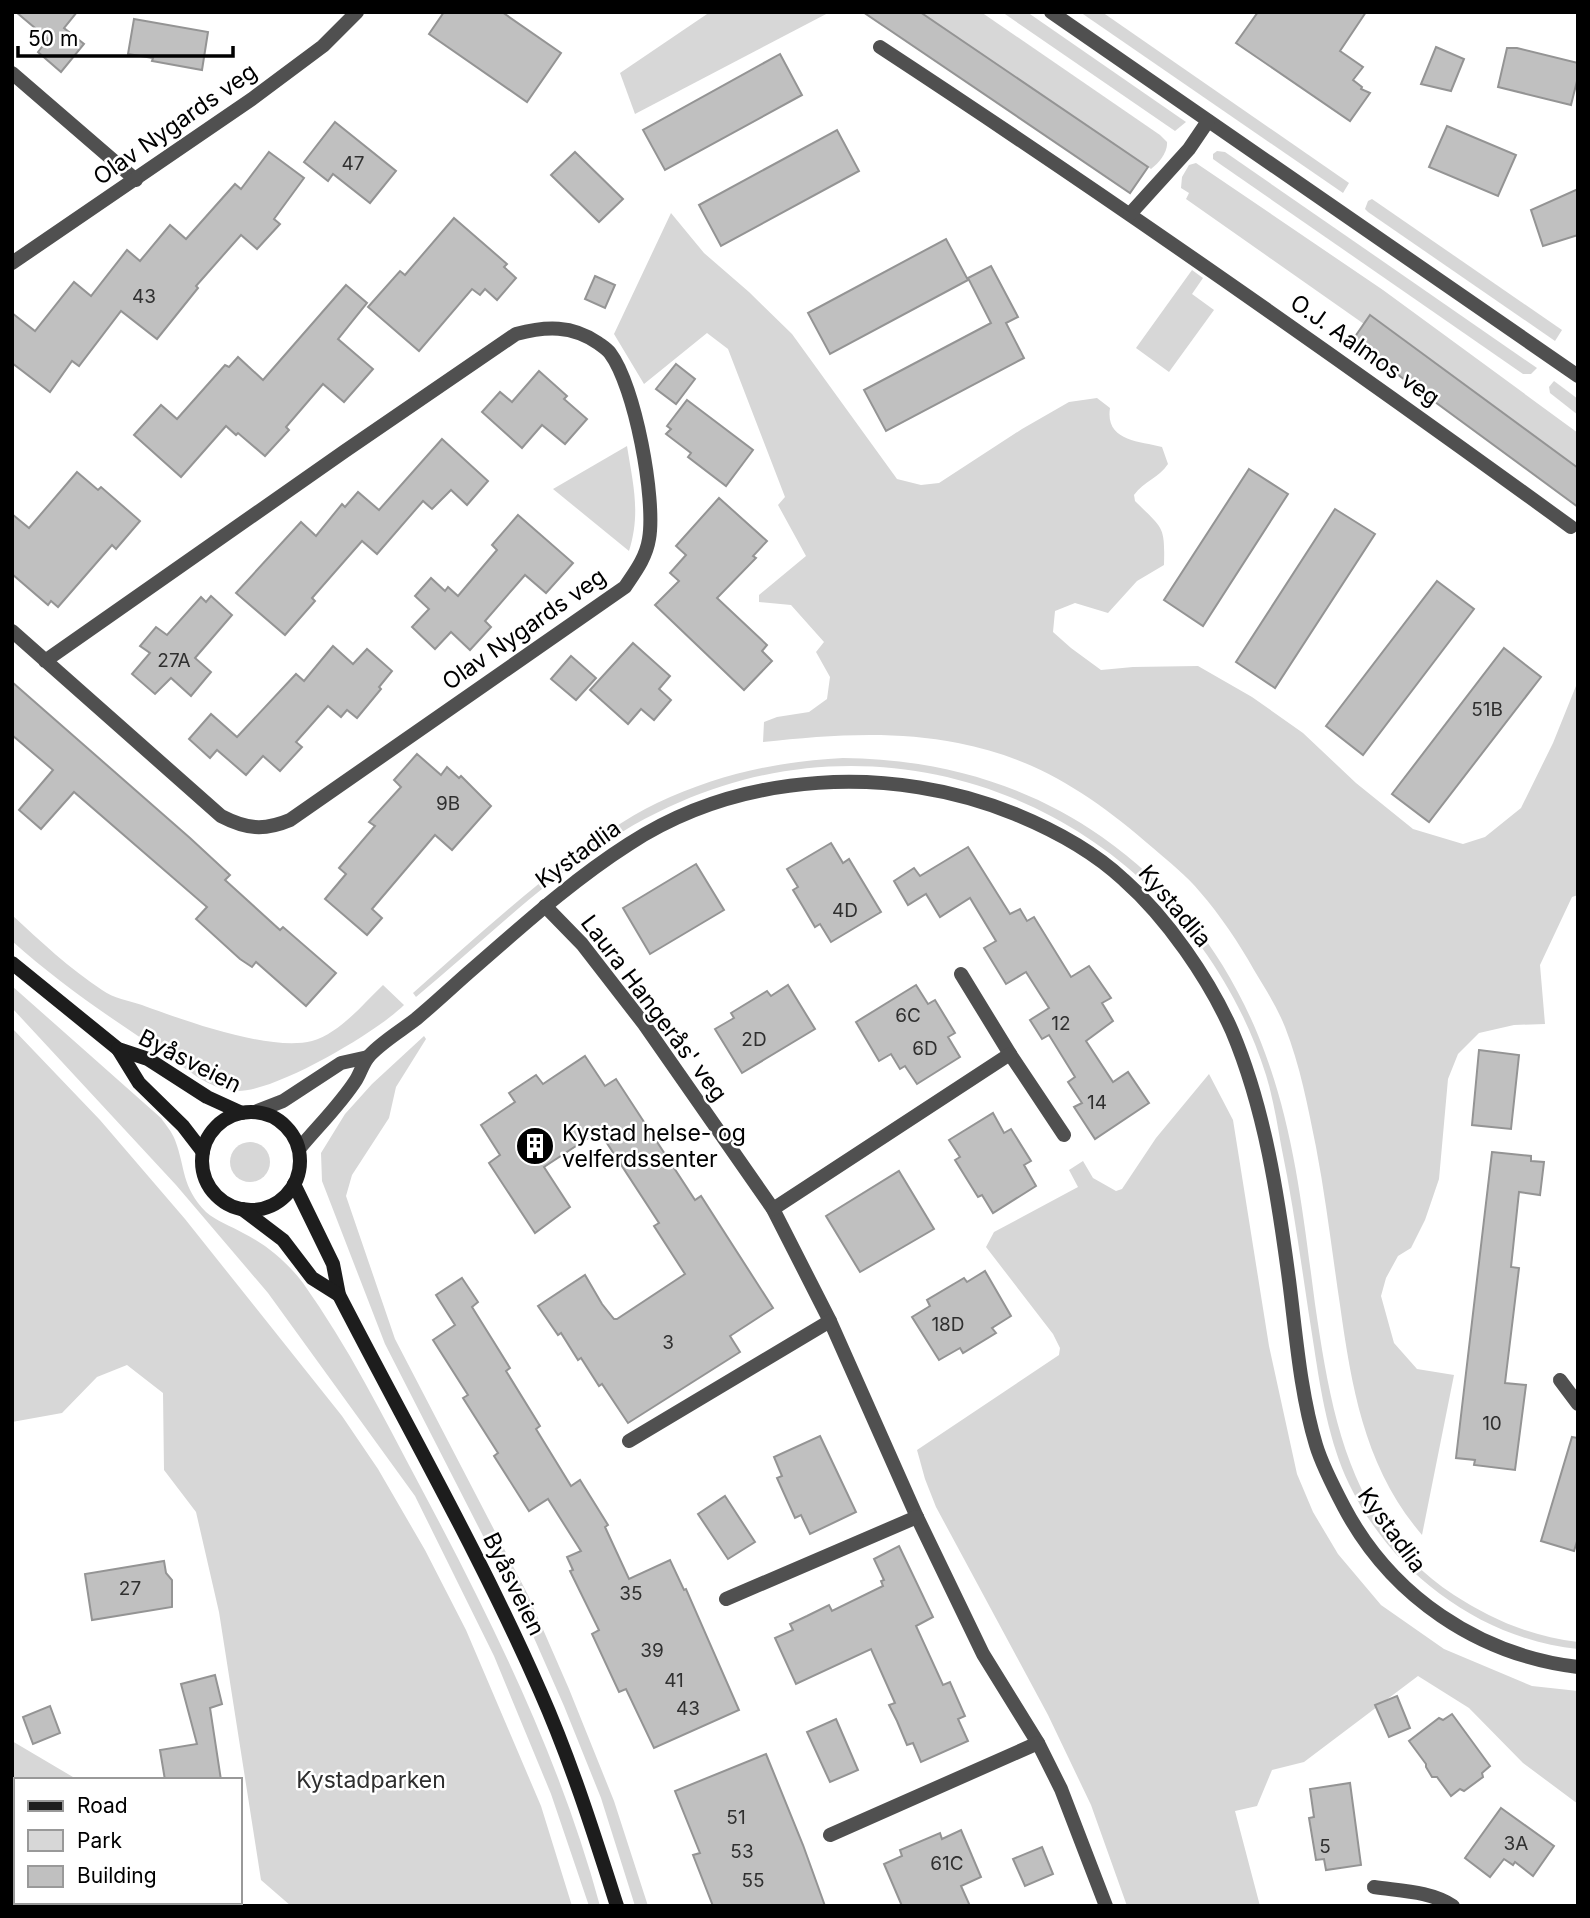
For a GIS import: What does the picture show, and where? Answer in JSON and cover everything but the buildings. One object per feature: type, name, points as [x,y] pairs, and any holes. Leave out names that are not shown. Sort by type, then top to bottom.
[{"type":"main road","name":"Byåsveien","points":[[12,962],[118,1049],[139,1083],[183,1126],[203,1152]]},
{"type":"main road","name":"Byåsveien","points":[[118,1049],[148,1059],[207,1097],[248,1112]]},
{"type":"main road","points":[[248,1112],[269,1115],[281,1122],[292,1132],[299,1149],[300,1167],[294,1184],[283,1198],[256,1210],[241,1209],[227,1203],[211,1188],[203,1167],[203,1152],[208,1138],[217,1126],[228,1118],[248,1112]]},
{"type":"main road","name":"Byåsveien","points":[[294,1184],[333,1264],[339,1295],[458,1520],[541,1692],[583,1802],[617,1906]]},
{"type":"main road","name":"Byåsveien","points":[[241,1209],[283,1240],[312,1278],[339,1295]]},
{"type":"street","name":"Olav Nygards veg","points":[[12,263],[252,99],[323,46],[357,12]]},
{"type":"street","points":[[1051,12],[1578,376]]},
{"type":"street","name":"O.J. Aalmos veg","points":[[880,47],[1130,214],[1385,392],[1571,527]]},
{"type":"street","points":[[12,73],[136,180]]},
{"type":"street","points":[[1130,214],[1189,149],[1208,121]]},
{"type":"street","name":"Olav Nygards veg","points":[[12,631],[221,816],[239,825],[258,829],[276,826],[290,820],[625,587],[640,565],[649,542],[652,514],[632,401],[624,378],[609,351],[588,336],[565,328],[539,328],[516,334],[46,661]]},
{"type":"street","name":"Kystadlia","points":[[299,1149],[355,1081],[368,1057],[422,1014],[545,906],[629,843],[688,813],[759,789],[826,782],[897,784],[948,791],[1035,822],[1096,858],[1126,881],[1170,931],[1209,984],[1231,1031],[1247,1073],[1270,1167],[1299,1362],[1316,1446],[1345,1510],[1389,1573],[1406,1590],[1448,1622],[1472,1636],[1520,1655],[1578,1667]]},
{"type":"street","name":"Laura Hangerås' veg","points":[[545,906],[582,944],[644,1024],[773,1209],[830,1321],[917,1517],[983,1654],[1038,1743],[1061,1789],[1106,1906]]},
{"type":"street","points":[[961,974],[1064,1135]]},
{"type":"street","points":[[773,1209],[1010,1054]]},
{"type":"street","name":"Kystadlia","points":[[248,1112],[283,1101],[341,1063],[368,1057]]},
{"type":"street","points":[[629,1441],[830,1321]]},
{"type":"street","points":[[1560,1380],[1578,1404]]},
{"type":"street","points":[[726,1599],[917,1517]]},
{"type":"street","points":[[830,1835],[1038,1743]]},
{"type":"street","points":[[1374,1887],[1417,1893],[1443,1900],[1453,1906]]},
{"type":"green space","points":[[710,12],[830,12],[635,114],[620,73]]},
{"type":"green space","points":[[920,12],[981,12],[1160,135],[1167,142],[1162,157],[1151,169]]},
{"type":"green space","points":[[1002,12],[1027,12],[1186,122],[1175,131]]},
{"type":"green space","points":[[1080,12],[1102,12],[1349,183],[1343,193]]},
{"type":"green space","points":[[1217,151],[1225,152],[1537,368],[1531,374],[1523,374],[1213,159],[1213,154]]},
{"type":"green space","points":[[1196,163],[1383,290],[1578,433],[1578,468],[1371,315],[1364,324],[1186,199],[1189,193],[1181,188],[1182,177],[1189,165]]},
{"type":"green space","points":[[1372,199],[1562,330],[1555,341],[1368,212],[1365,209],[1368,201]]},
{"type":"green space","points":[[671,213],[704,253],[792,334],[897,479],[921,485],[939,483],[1069,402],[1097,398],[1110,408],[1110,419],[1118,433],[1134,441],[1162,447],[1168,464],[1134,495],[1135,501],[1157,523],[1163,535],[1164,565],[1137,581],[1108,613],[1075,603],[1055,611],[1053,632],[1101,670],[1198,666],[1252,697],[1303,733],[1356,783],[1413,829],[1463,844],[1485,837],[1521,808],[1553,743],[1578,681],[1578,895],[1572,897],[1540,965],[1545,1024],[1514,1025],[1479,1033],[1458,1054],[1448,1079],[1439,1179],[1425,1220],[1411,1248],[1398,1256],[1386,1278],[1381,1296],[1394,1343],[1417,1369],[1454,1375],[1422,1535],[1387,1483],[1364,1427],[1350,1367],[1316,1147],[1290,1041],[1267,991],[1236,940],[1195,886],[1131,829],[1086,796],[1039,769],[1013,758],[958,743],[909,736],[836,736],[763,742],[764,722],[809,712],[827,699],[830,677],[816,652],[824,642],[791,605],[759,602],[759,595],[806,556],[778,505],[785,497],[728,349],[707,333],[644,384],[614,334]]},
{"type":"green space","points":[[1192,270],[1203,278],[1192,294],[1214,310],[1169,372],[1136,348]]},
{"type":"green space","points":[[1554,381],[1578,399],[1578,415],[1550,393],[1549,387]]},
{"type":"green space","points":[[627,446],[635,511],[629,551],[553,489]]},
{"type":"green space","points":[[843,758],[878,759],[946,769],[1011,789],[1042,802],[1073,818],[1130,858],[1179,906],[1220,961],[1237,990],[1252,1021],[1275,1083],[1297,1177],[1329,1388],[1352,1467],[1369,1503],[1391,1537],[1419,1567],[1454,1595],[1513,1626],[1544,1636],[1578,1642],[1578,1649],[1542,1643],[1507,1631],[1474,1616],[1442,1596],[1389,1546],[1367,1516],[1342,1468],[1327,1417],[1291,1195],[1266,1075],[1228,988],[1175,914],[1109,853],[1033,807],[950,778],[861,766],[771,774],[680,802],[608,841],[542,889],[416,997],[413,993],[548,877],[600,837],[645,809],[680,793],[748,771],[795,762]]},
{"type":"green space","points":[[12,915],[44,945],[106,993],[227,1033],[273,1042],[312,1041],[332,1032],[383,985],[404,1005],[349,1045],[299,1072],[253,1089],[226,1090],[197,1076],[48,971],[12,941]]},
{"type":"green space","points":[[12,986],[161,1118],[174,1137],[185,1177],[198,1203],[214,1218],[252,1238],[283,1261],[297,1275],[319,1307],[350,1356],[446,1535],[522,1690],[565,1797],[600,1906],[589,1906],[551,1794],[494,1656],[415,1496],[268,1293],[176,1185],[12,1008]]},
{"type":"green space","name":"Kystadparken","points":[[12,1028],[100,1120],[185,1219],[342,1416],[378,1469],[425,1550],[466,1630],[541,1806],[572,1906],[291,1906],[261,1880],[219,1612],[196,1512],[164,1470],[163,1393],[127,1365],[97,1377],[62,1413],[12,1422]]},
{"type":"green space","points":[[424,1036],[426,1039],[396,1087],[389,1118],[352,1175],[346,1196],[395,1339],[528,1595],[569,1689],[614,1801],[648,1906],[635,1906],[601,1798],[564,1706],[527,1622],[385,1344],[322,1181],[321,1153],[345,1114],[372,1084]]},
{"type":"green space","points":[[1209,1074],[1233,1120],[1269,1346],[1297,1474],[1313,1512],[1338,1554],[1381,1605],[1444,1649],[1532,1686],[1578,1691],[1578,1804],[1523,1763],[1469,1708],[1418,1676],[1304,1762],[1272,1770],[1257,1806],[1235,1811],[1260,1906],[1127,1906],[1091,1805],[1048,1715],[936,1507],[917,1450],[1059,1355],[1060,1348],[1053,1334],[986,1247],[994,1232],[1078,1187],[1069,1170],[1083,1161],[1093,1178],[1116,1191],[1122,1189],[1156,1138]]},
{"type":"green space","points":[[250,1142],[264,1148],[270,1162],[264,1176],[250,1182],[236,1176],[230,1162],[236,1148]]},
{"type":"green space","points":[[12,1741],[75,1778],[14,1778],[14,1904],[131,1906],[12,1906]]},
{"type":"place","name":"Kystad helse- og velferdssenter","points":[[535,1146]]}]
